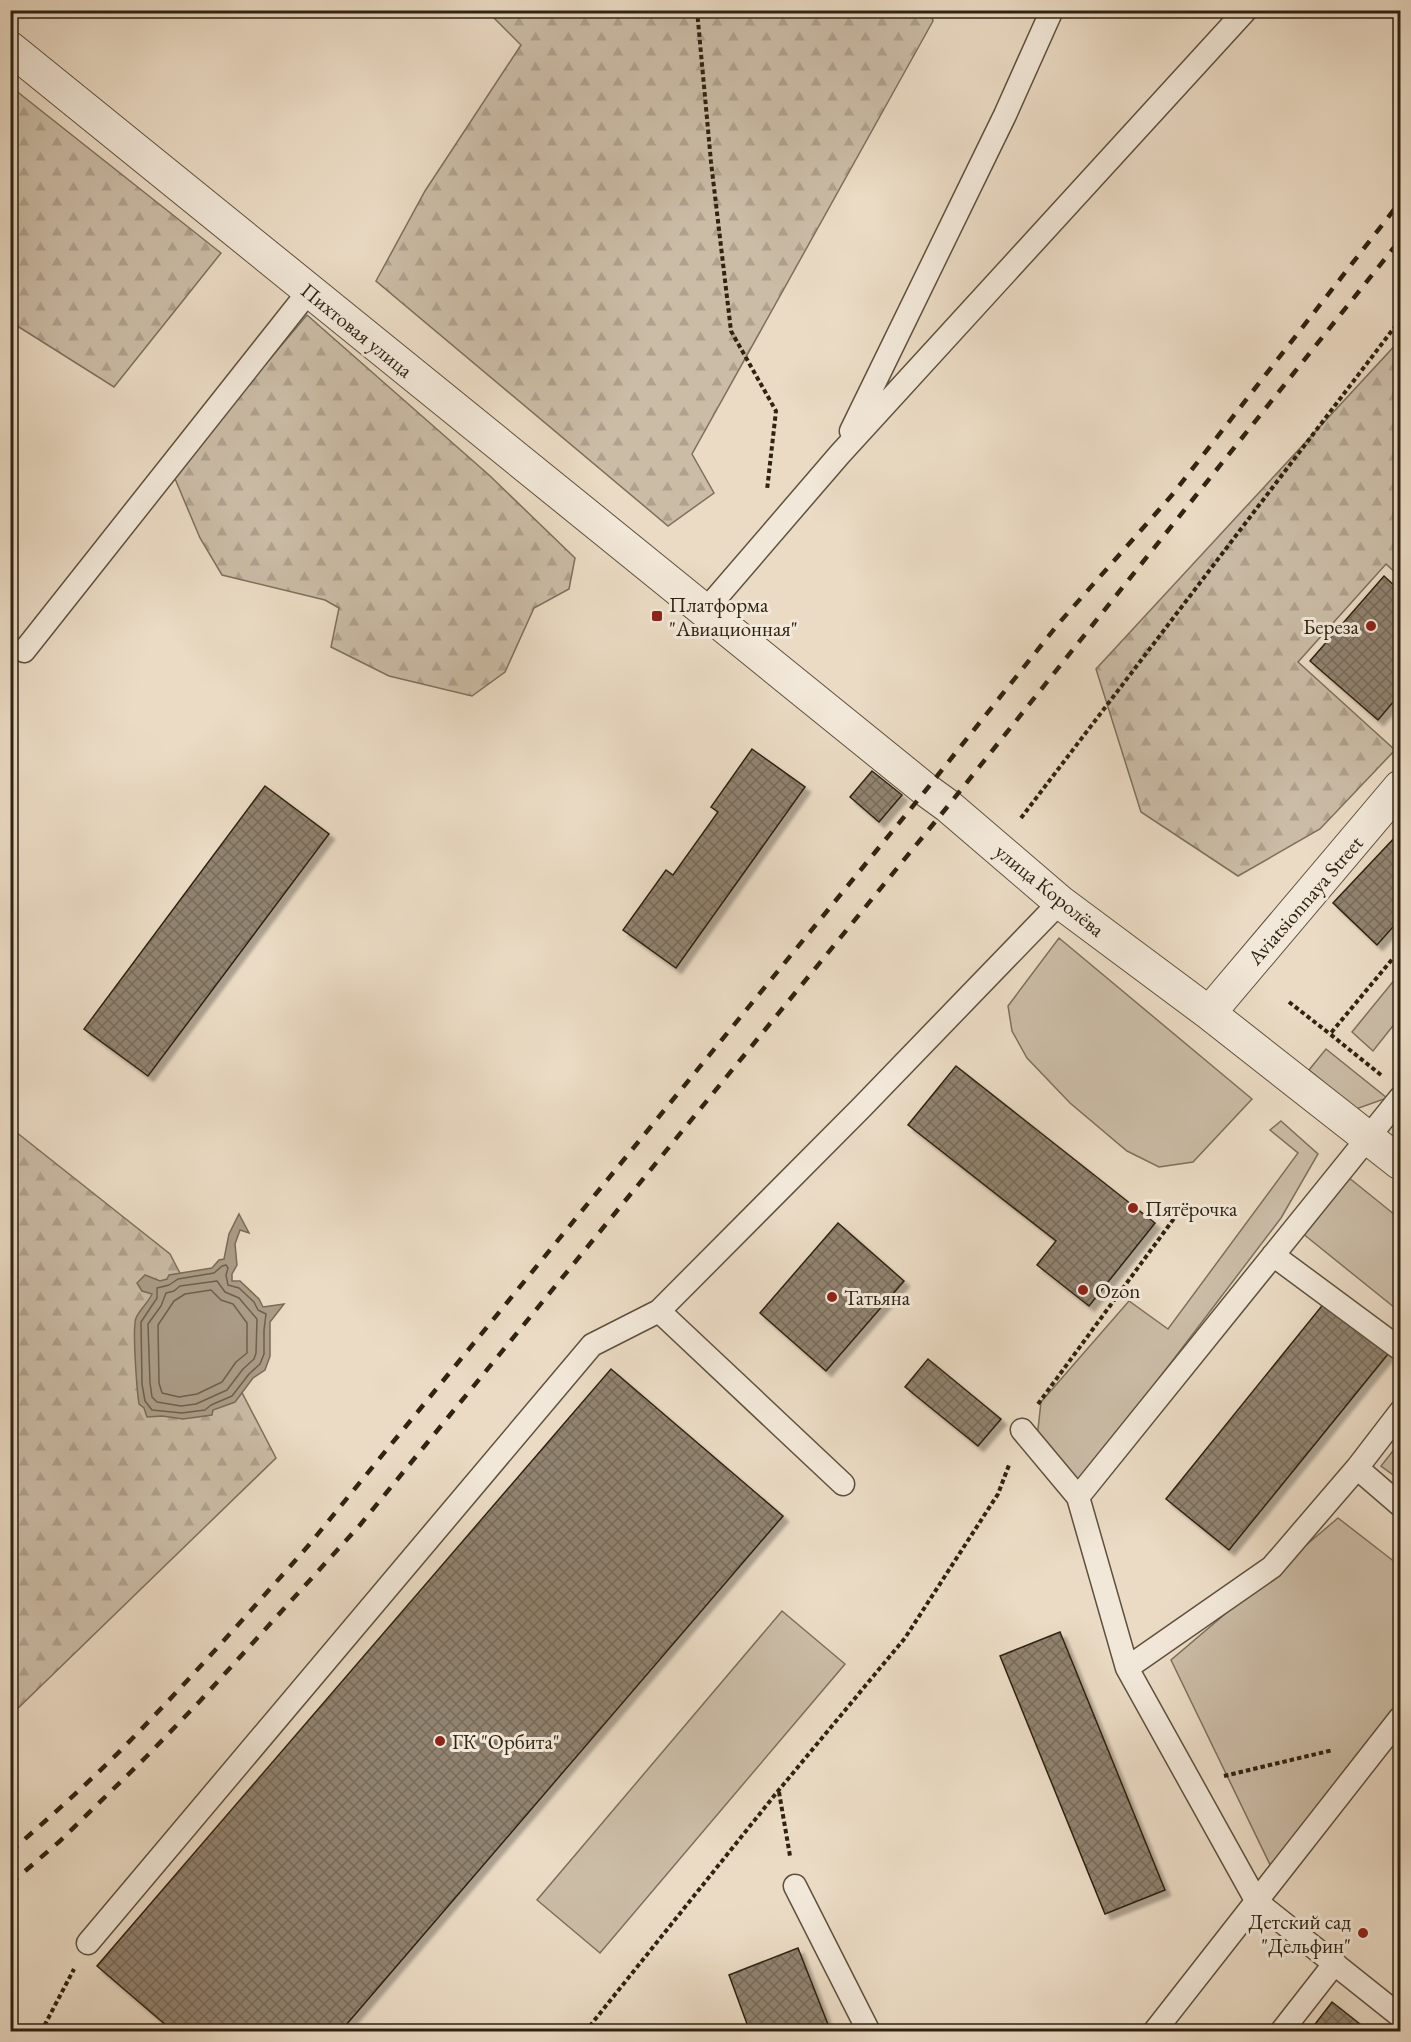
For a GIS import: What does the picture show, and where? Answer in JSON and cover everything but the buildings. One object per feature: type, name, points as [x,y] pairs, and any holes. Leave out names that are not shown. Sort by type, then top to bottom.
[{"type":"street","name":"Пихтовая улица","points":[[10,48],[704,612]]},
{"type":"street","name":"улица Королёва","points":[[704,612],[948,806],[1060,902],[1209,1013],[1401,1163]]},
{"type":"street","name":"Aviatsionnaya Street","points":[[1209,1013],[1401,787]]},
{"type":"lane","points":[[840,454],[1005,115],[1052,10]]},
{"type":"lane","points":[[704,612],[840,454],[1246,10]]},
{"type":"lane","points":[[24,651],[309,291]]},
{"type":"lane","points":[[88,1943],[592,1345],[659,1311],[861,1108],[1060,902]]},
{"type":"lane","points":[[1078,1497],[1401,1098]]},
{"type":"lane","points":[[1273,1255],[1401,1348]]},
{"type":"lane","points":[[659,1311],[843,1484]]},
{"type":"lane","points":[[1127,1668],[1272,1567],[1357,1468],[1401,1412]]},
{"type":"lane","points":[[1022,1430],[1078,1497],[1127,1668],[1257,1902],[1401,2016]]},
{"type":"lane","points":[[1357,1468],[1401,1505]]},
{"type":"lane","points":[[1154,2031],[1401,1718]]},
{"type":"lane","points":[[795,1886],[869,2031]]},
{"type":"lane","points":[[1281,2031],[1335,1963]]},
{"type":"path","points":[[697,10],[711,162],[731,331],[776,411],[766,490]]},
{"type":"path","points":[[1022,818],[1401,320]]},
{"type":"path","points":[[1330,1034],[1400,952]]},
{"type":"path","points":[[1289,1002],[1383,1076]]},
{"type":"path","points":[[585,2031],[778,1791],[905,1638],[998,1494],[1030,1414],[1181,1209]]},
{"type":"path","points":[[1191,1784],[1384,1738]]},
{"type":"path","points":[[778,1791],[795,1886]]},
{"type":"path","points":[[41,2031],[88,1943]]},
{"type":"green space","points":[[487,11],[931,11],[933,21],[692,454],[714,493],[668,526],[376,281],[425,191],[521,45]]},
{"type":"green space","points":[[10,86],[221,253],[114,387],[11,322]]},
{"type":"green space","points":[[307,315],[489,475],[575,558],[569,589],[534,608],[505,672],[472,696],[389,676],[331,647],[339,608],[325,600],[222,575],[200,538],[173,474]]},
{"type":"green space","points":[[1400,340],[1400,577],[1386,564],[1298,662],[1395,750],[1320,829],[1238,876],[1141,812],[1096,669]]},
{"type":"green space","points":[[1059,938],[1252,1099],[1193,1162],[1159,1167],[1127,1151],[1070,1103],[1027,1058],[1012,1031],[1008,1006]]},
{"type":"green space","points":[[1400,973],[1400,1017],[1373,1051],[1352,1032]]},
{"type":"green space","points":[[1326,1049],[1387,1098],[1356,1109],[1309,1070]]},
{"type":"green space","points":[[1281,1121],[1318,1154],[1281,1218],[1078,1485],[1037,1438],[1041,1402],[1129,1301],[1168,1329],[1298,1153],[1270,1130]]},
{"type":"green space","points":[[11,1128],[170,1254],[276,1458],[11,1715]]},
{"type":"green space","points":[[1348,1177],[1400,1219],[1400,1312],[1302,1233]]},
{"type":"green space","points":[[1400,1442],[1400,1480],[1381,1466]]},
{"type":"green space","points":[[1338,1518],[1400,1566],[1400,1703],[1277,1879],[1171,1660]]},
{"type":"green space","points":[[782,1611],[845,1664],[600,1953],[537,1900]]},
{"type":"water","points":[[239,1214],[249,1233],[240,1230],[235,1244],[237,1265],[232,1274],[232,1281],[240,1281],[259,1299],[263,1307],[284,1304],[270,1322],[270,1356],[265,1370],[253,1378],[235,1402],[213,1410],[212,1415],[183,1419],[162,1416],[147,1417],[144,1408],[139,1404],[134,1333],[136,1318],[152,1294],[142,1291],[137,1283],[145,1275],[160,1281],[167,1279],[169,1275],[212,1268],[219,1260],[224,1259],[229,1234]]},
{"type":"railway","points":[[10,1852],[122,1749],[308,1546],[926,790],[1059,623],[1172,495],[1400,202]]},
{"type":"railway","points":[[10,1884],[60,1841],[146,1757],[360,1525],[948,806],[1400,240]]},
{"type":"place","name":"Платформа \"Авиационная\"","points":[[657,616]]},
{"type":"place","name":"Береза","points":[[1371,626]]},
{"type":"place","name":"Пятёрочка","points":[[1133,1208]]},
{"type":"place","name":"Ozon","points":[[1083,1290]]},
{"type":"place","name":"Татьяна","points":[[832,1297]]},
{"type":"place","name":"ГК \"Орбита\"","points":[[440,1741]]},
{"type":"place","name":"Детский сад \"Дельфин\"","points":[[1363,1933]]}]
